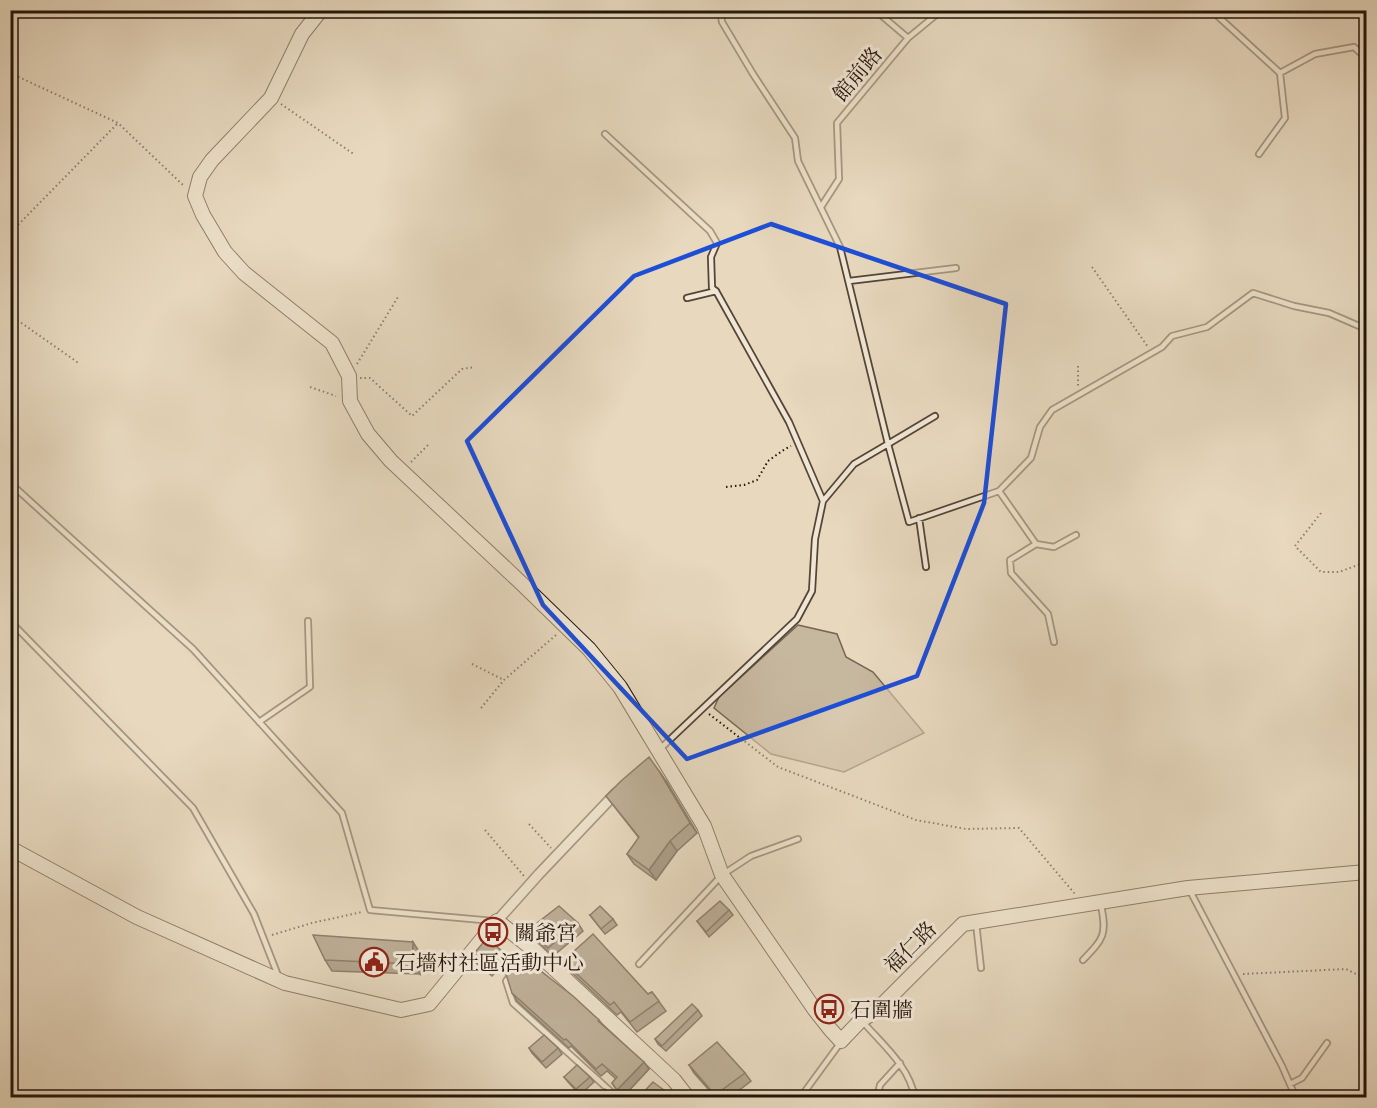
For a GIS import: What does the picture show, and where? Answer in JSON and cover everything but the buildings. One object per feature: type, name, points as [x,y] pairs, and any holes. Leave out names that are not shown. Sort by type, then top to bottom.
[{"type":"street","points":[[321,10],[302,34],[271,98],[212,160],[200,177],[195,196],[203,215],[225,252],[244,273],[332,343],[349,376],[350,401],[368,434],[391,461],[566,626],[589,649],[620,687],[654,755],[704,825],[722,875],[815,1010],[841,1041]]},
{"type":"street","points":[[10,848],[137,917],[285,983],[401,1010],[429,1004],[530,884],[627,783]]},
{"type":"street","name":"福仁路","points":[[841,1041],[861,1020],[875,1012],[963,924],[1188,888],[1366,872]]},
{"type":"street","points":[[497,921],[530,954],[674,1080],[688,1098]]},
{"type":"lane","points":[[720,10],[722,22],[795,138],[798,161],[840,247],[909,522],[999,491],[1031,458],[1040,427],[1052,410],[1162,347],[1172,336],[1207,327],[1253,293],[1294,306],[1329,313],[1366,329]]},
{"type":"lane","points":[[875,10],[908,38]]},
{"type":"lane","name":"館前路","points":[[821,207],[839,179],[837,123],[908,38],[942,10]]},
{"type":"lane","points":[[1211,10],[1280,73],[1284,118],[1259,154]]},
{"type":"lane","points":[[1280,73],[1315,54],[1354,47],[1366,58]]},
{"type":"lane","points":[[605,134],[710,231],[717,243],[711,257],[712,288],[716,291],[778,403],[823,501]]},
{"type":"lane","points":[[849,281],[956,268]]},
{"type":"lane","points":[[687,298],[716,291]]},
{"type":"lane","points":[[654,755],[797,620],[812,591],[814,539],[823,501],[854,464],[935,416]]},
{"type":"lane","points":[[10,483],[193,649],[342,813],[370,910],[497,921]]},
{"type":"lane","points":[[999,491],[1036,544]]},
{"type":"lane","points":[[919,518],[926,567]]},
{"type":"lane","points":[[1054,642],[1048,614],[1011,573],[1010,560],[1036,544],[1054,547],[1076,535]]},
{"type":"lane","points":[[10,621],[193,808],[254,914],[280,980]]},
{"type":"lane","points":[[259,722],[310,687],[308,621]]},
{"type":"lane","points":[[639,964],[722,875],[751,856],[798,839]]},
{"type":"lane","points":[[1188,888],[1282,1066],[1296,1098]]},
{"type":"lane","points":[[1083,960],[1101,941],[1105,923],[1101,902]]},
{"type":"lane","points":[[976,921],[981,968]]},
{"type":"lane","points":[[513,970],[506,981],[513,1003],[618,1098]]},
{"type":"lane","points":[[861,1020],[900,1063],[913,1085],[915,1098]]},
{"type":"lane","points":[[800,1098],[841,1041]]},
{"type":"lane","points":[[1290,1084],[1302,1078],[1328,1043]]},
{"type":"lane","points":[[877,1098],[880,1085],[900,1063]]},
{"type":"path","points":[[10,73],[118,123],[195,196]]},
{"type":"path","points":[[271,98],[355,155]]},
{"type":"path","points":[[10,245],[13,230],[118,123]]},
{"type":"path","points":[[1092,267],[1152,352]]},
{"type":"path","points":[[398,297],[349,376],[370,378],[412,416],[462,369],[475,367]]},
{"type":"path","points":[[10,315],[80,364]]},
{"type":"path","points":[[1078,366],[1078,394]]},
{"type":"path","points":[[310,387],[350,401]]},
{"type":"path","points":[[402,471],[430,443]]},
{"type":"path","points":[[726,488],[757,480],[768,461],[798,443]]},
{"type":"path","points":[[1321,513],[1295,546],[1321,572],[1339,572],[1366,562]]},
{"type":"path","points":[[481,708],[504,680],[566,626]]},
{"type":"path","points":[[472,664],[504,680]]},
{"type":"path","points":[[702,709],[778,767],[916,820],[966,829],[1019,828],[1084,904]]},
{"type":"path","points":[[529,824],[557,855]]},
{"type":"path","points":[[485,830],[530,884]]},
{"type":"path","points":[[264,938],[312,923],[370,910]]},
{"type":"path","points":[[1234,974],[1346,969],[1366,979]]},
{"type":"highlighted area","points":[[771,224],[1006,304],[984,503],[917,676],[687,759],[543,605],[467,441],[634,276]]},
{"type":"shaded area","points":[[798,625],[837,634],[846,657],[873,672],[924,733],[844,772],[771,754],[714,708],[719,697]]},
{"type":"place","name":"關爺宮","points":[[493,932]]},
{"type":"place","name":"石墻村社區活動中心","points":[[374,962]]},
{"type":"place","name":"石圍牆","points":[[829,1009]]}]
